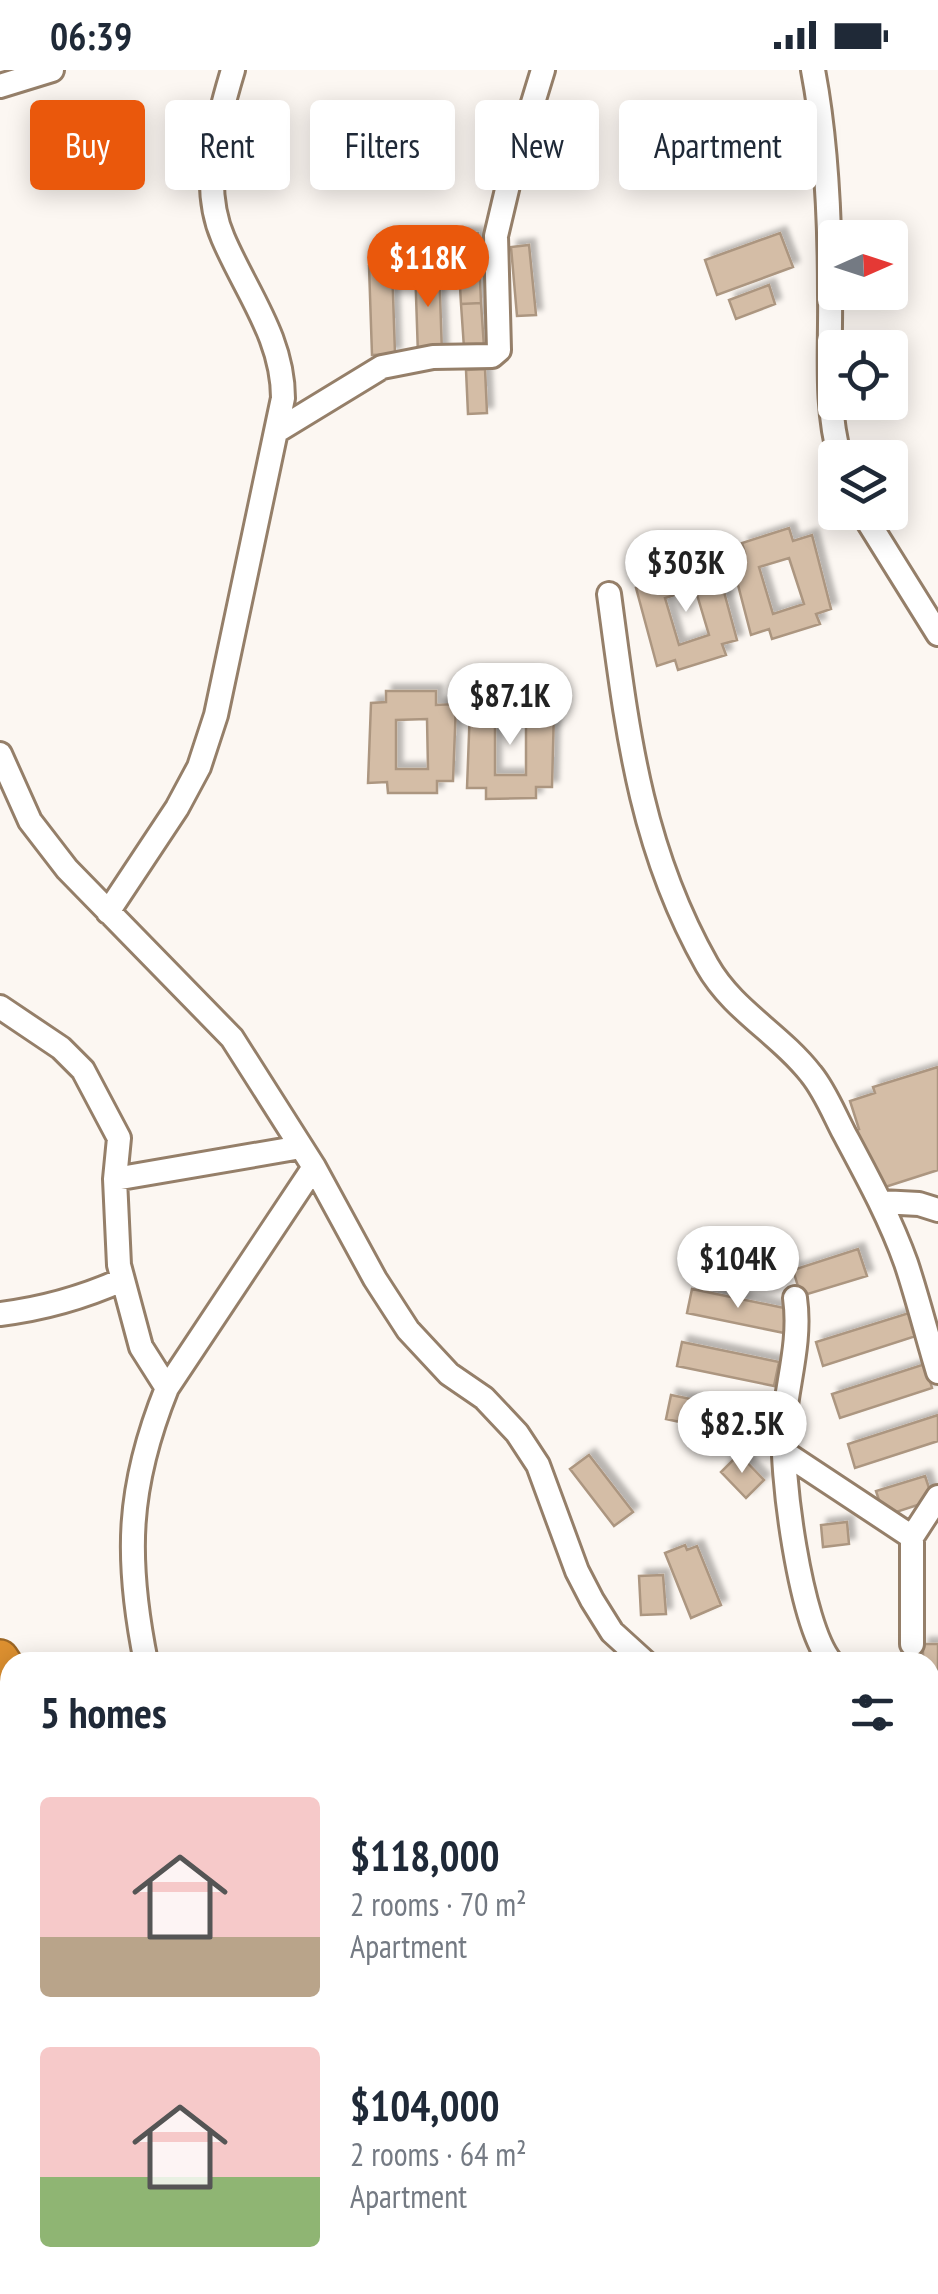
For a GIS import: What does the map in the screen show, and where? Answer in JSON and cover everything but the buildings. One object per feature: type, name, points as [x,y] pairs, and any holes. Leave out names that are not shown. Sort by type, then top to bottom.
[{"type":"street","points":[[0,86],[52,70]]},
{"type":"street","points":[[108,912],[177,808],[199,767],[216,715],[277,431],[283,370],[271,336],[222,236],[214,202],[212,164],[233,70]]},
{"type":"street","points":[[277,431],[382,366],[433,357],[492,356],[499,350],[496,236],[543,70]]},
{"type":"street","points":[[812,70],[820,106],[830,241],[831,402],[837,440]]},
{"type":"street","points":[[873,530],[938,634]]},
{"type":"street","points":[[609,594],[638,792],[650,835],[685,920],[730,999],[796,1056],[815,1078],[881,1202],[906,1263],[938,1372]]},
{"type":"street","points":[[0,754],[30,821],[67,869],[232,1038],[314,1167],[375,1279],[408,1330],[449,1374],[484,1398],[517,1433],[538,1465],[577,1571],[592,1600],[612,1632],[634,1652]]},
{"type":"street","points":[[6,1016],[61,1048],[83,1070],[119,1138],[115,1179],[122,1280],[141,1348],[167,1388]]},
{"type":"street","points":[[115,1179],[301,1146]]},
{"type":"street","points":[[145,1652],[133,1572],[132,1514],[144,1452],[167,1388],[314,1167]]},
{"type":"street","points":[[881,1202],[919,1204],[938,1210]]},
{"type":"street","points":[[0,1314],[42,1307],[122,1280]]},
{"type":"street","points":[[794,1298],[796,1342],[784,1419],[785,1453],[800,1572],[816,1636],[825,1652]]},
{"type":"street","points":[[785,1453],[923,1530]]},
{"type":"street","points":[[912,1644],[923,1530],[938,1497]]}]
